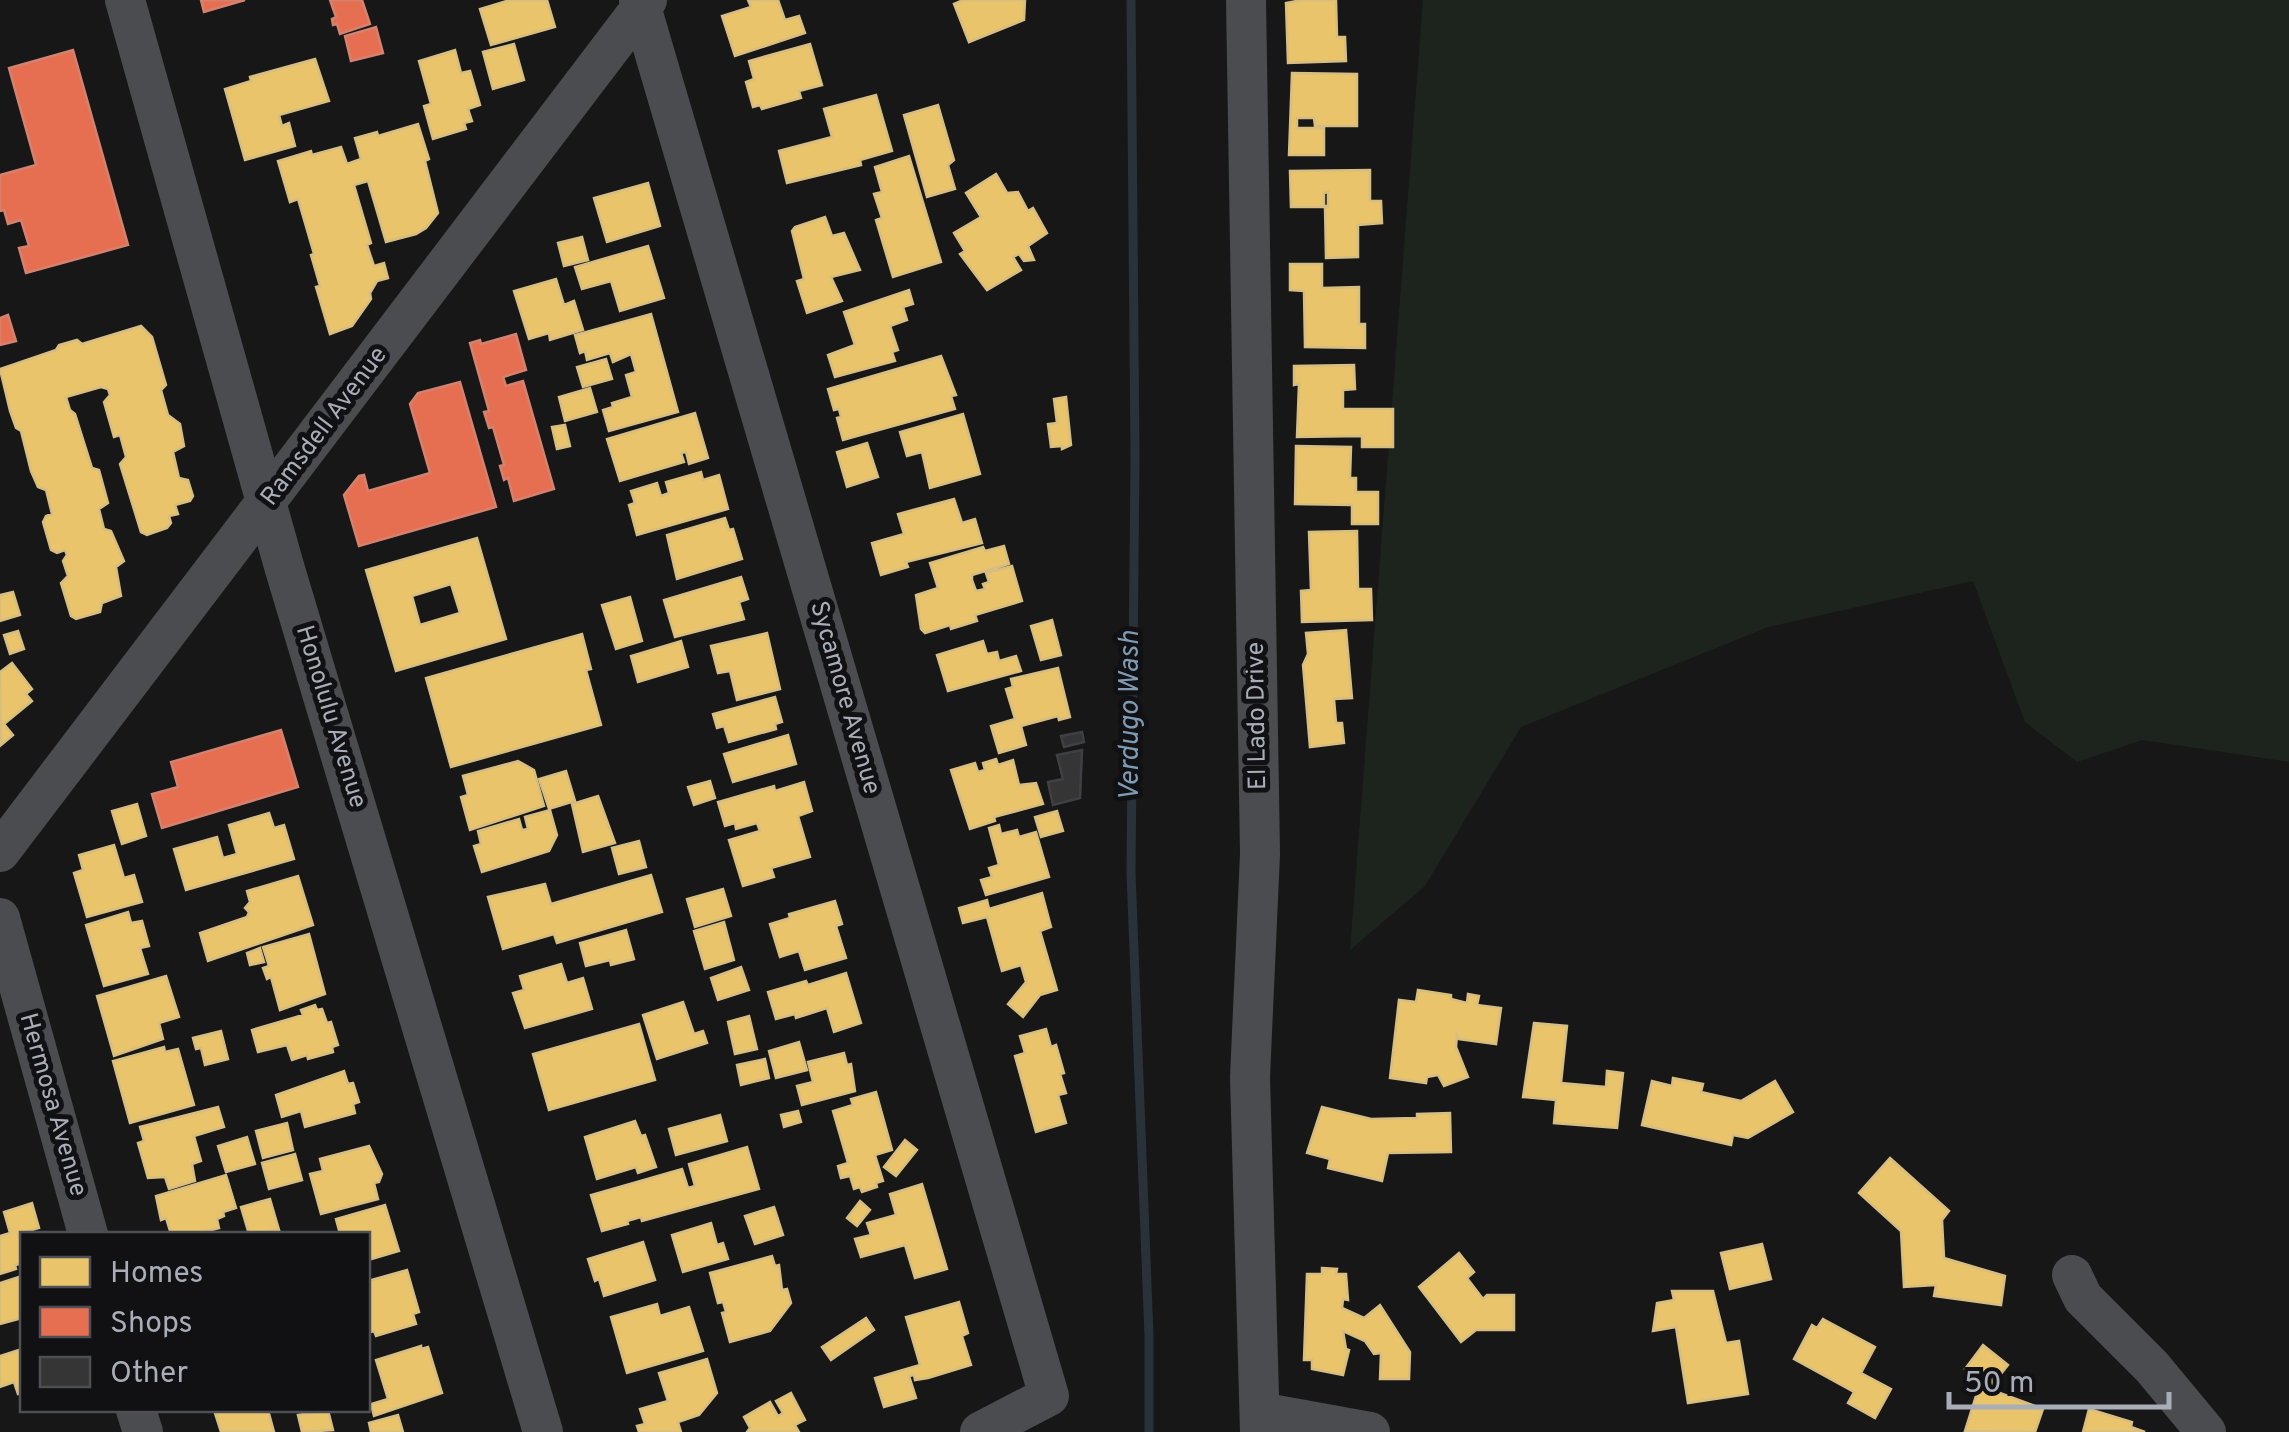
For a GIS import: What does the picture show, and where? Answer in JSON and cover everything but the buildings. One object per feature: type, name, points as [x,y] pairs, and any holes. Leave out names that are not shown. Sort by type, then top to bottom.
[{"type":"street","name":"Honolulu Avenue","points":[[125,0],[267,504],[543,1432]]},
{"type":"street","name":"El Lado Drive","points":[[1246,0],[1260,854],[1250,1077],[1260,1422]]},
{"type":"street","name":"Ramsdell Avenue","points":[[0,852],[267,504],[642,3]]},
{"type":"street","name":"Sycamore Avenue","points":[[642,3],[1048,1396],[980,1432]]},
{"type":"street","name":"Hermosa Avenue","points":[[0,918],[87,1232]]},
{"type":"street","points":[[2072,1275],[2083,1298],[2152,1367],[2206,1432]]},
{"type":"street","points":[[1260,1422],[1370,1432]]},
{"type":"shaded area","points":[[1423,0],[2289,0],[2289,762],[2142,740],[2077,762],[2025,722],[1973,581],[1768,627],[1521,727],[1425,886],[1350,950]]},
{"type":"waterway","name":"Verdugo Wash","points":[[1131,0],[1135,458],[1131,873],[1149,1336],[1149,1432]]}]
